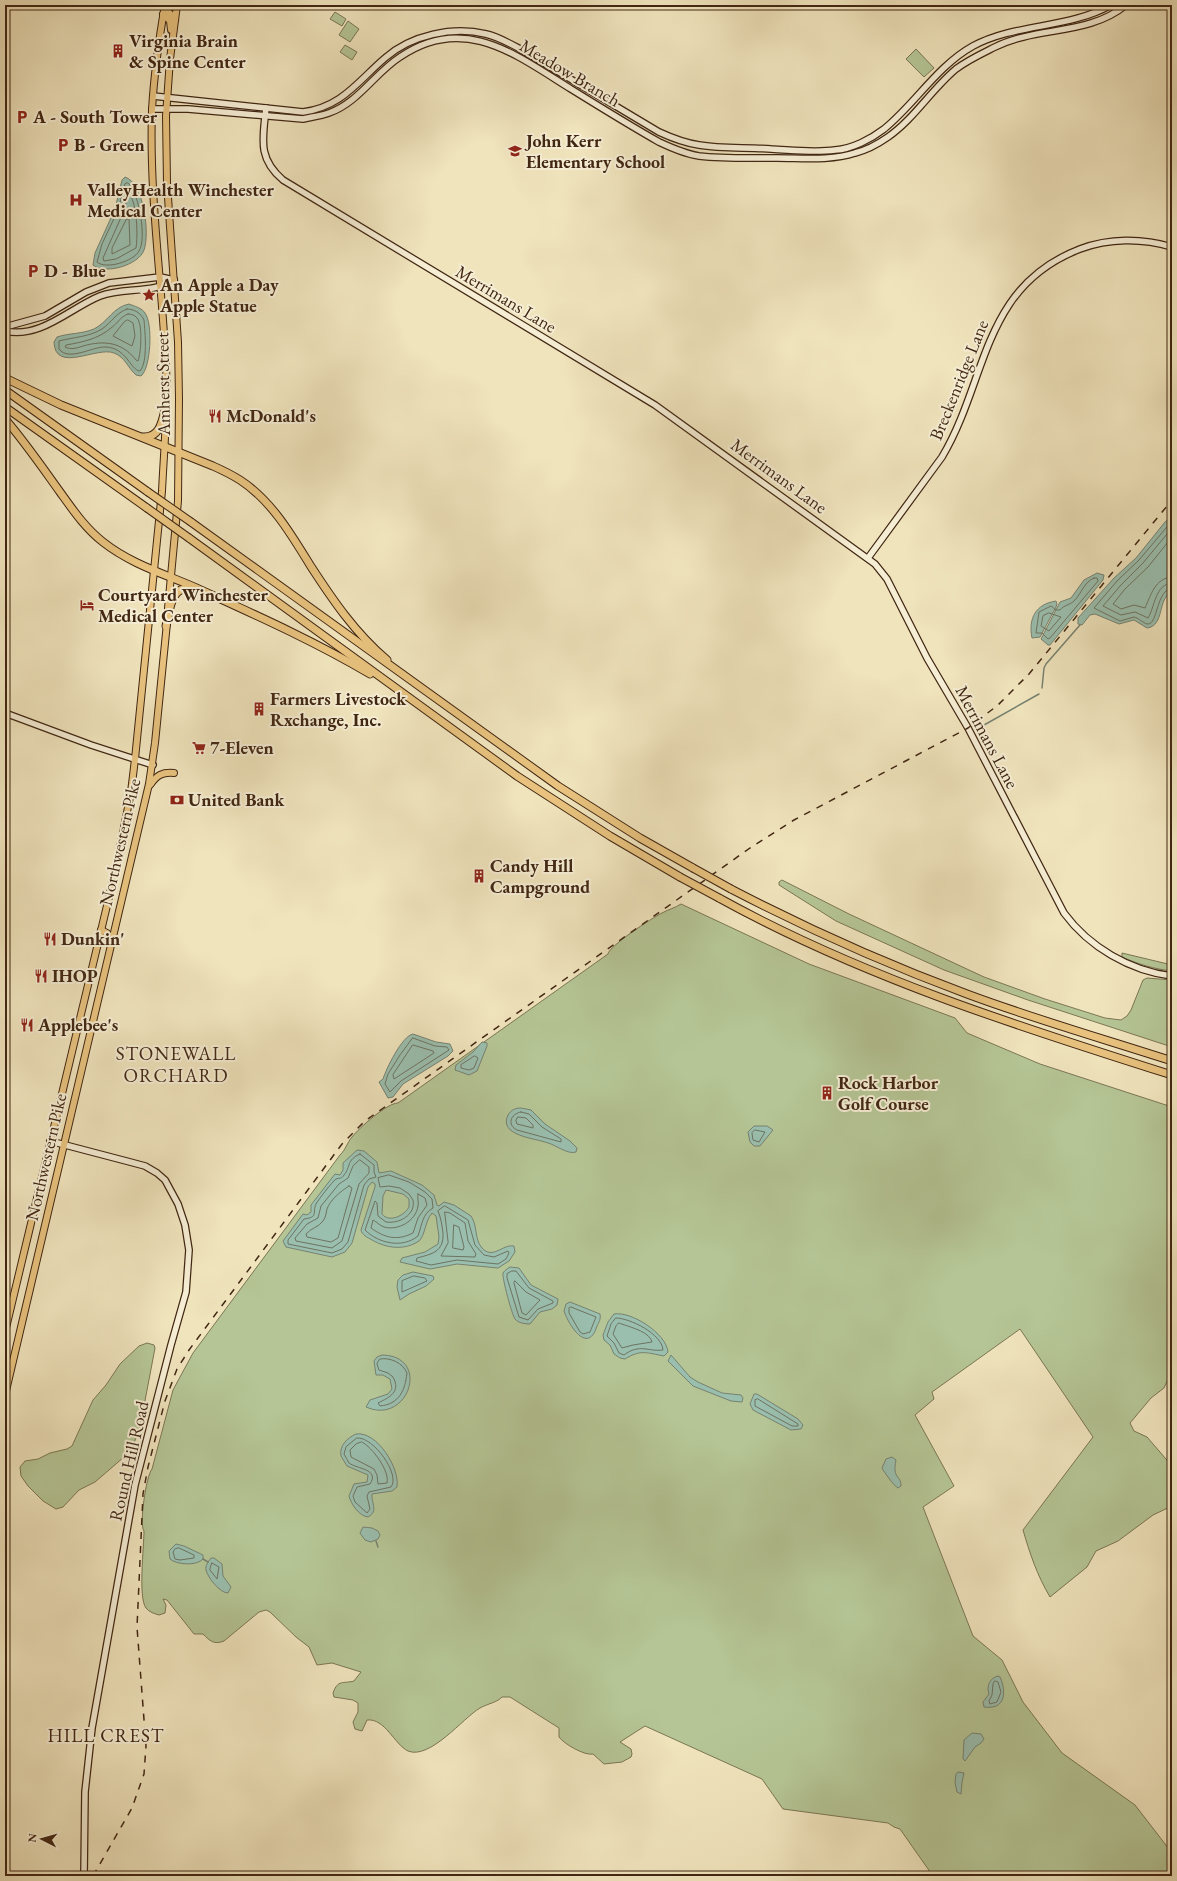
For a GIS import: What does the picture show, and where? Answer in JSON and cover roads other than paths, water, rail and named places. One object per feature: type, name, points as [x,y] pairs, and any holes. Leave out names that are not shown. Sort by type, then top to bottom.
[{"type":"highway","points":[[5,378],[40,396],[179,452],[240,480],[263,500],[285,525],[334,600],[355,628],[384,657],[440,702]]},
{"type":"highway","points":[[5,390],[558,786],[640,838],[732,889],[820,933],[946,986],[1013,1010],[1172,1061]]},
{"type":"highway","points":[[5,406],[511,771],[563,806],[680,877],[826,951],[919,990],[1004,1022],[1172,1075]]},
{"type":"highway","points":[[138,436],[148,437],[154,434],[161,425],[165,410]]},
{"type":"highway","points":[[5,419],[87,528],[115,551],[154,572],[171,577],[201,590],[346,660],[385,683],[429,712]]},
{"type":"highway","points":[[166,626],[174,594],[184,588],[201,590]]},
{"type":"main road","name":"Amherst Street","points":[[164,446],[166,368],[152,168],[152,109],[163,14],[166,5]]},
{"type":"main road","points":[[166,5],[168,11],[175,20]]},
{"type":"main road","name":"Amherst Street","points":[[177,5],[172,44],[167,109],[167,176],[179,383],[179,452]]},
{"type":"main road","name":"Meadow Branch","points":[[153,96],[303,112],[315,110],[340,99],[355,87],[386,57],[399,48],[421,38],[436,34],[471,31],[500,39],[645,125],[680,141],[700,146],[836,150],[854,145],[872,137],[890,123],[940,71],[973,46],[1014,31],[1080,18],[1111,5]]},
{"type":"main road","name":"Meadow Branch","points":[[152,109],[303,119],[330,113],[360,93],[392,62],[406,53],[430,42],[448,38],[465,38],[498,46],[659,142],[681,152],[699,156],[829,158],[854,154],[877,144],[897,130],[955,70],[977,56],[1004,43],[1089,25],[1115,14],[1126,5]]},
{"type":"main road","points":[[163,14],[170,21],[172,44]]},
{"type":"main road","name":"Merrimans Lane","points":[[266,108],[263,141],[265,156],[270,166],[283,180],[655,405],[868,558],[887,580],[927,658],[954,703],[1057,902],[1069,920],[1096,944],[1122,962],[1150,972],[1172,976]]},
{"type":"main road","name":"Breckenridge Lane","points":[[868,558],[942,457],[951,442],[963,416],[982,358],[994,330],[1008,305],[1026,284],[1047,266],[1060,258],[1096,244],[1138,241],[1172,247]]},
{"type":"main road","points":[[5,327],[45,316],[86,292],[109,283],[160,277],[174,280]]},
{"type":"main road","points":[[5,331],[18,332],[38,328],[96,298],[115,291],[161,286],[174,280]]},
{"type":"main road","name":"Northwestern Pike","points":[[5,1332],[101,930],[126,816],[135,760],[162,491],[164,446]]},
{"type":"main road","name":"Northwestern Pike","points":[[5,1395],[153,765],[177,516],[179,452]]},
{"type":"main road","points":[[5,713],[91,745],[153,765]]},
{"type":"main road","points":[[148,787],[160,774],[165,772],[174,773]]},
{"type":"main road","points":[[101,930],[108,935],[110,947]]},
{"type":"main road","name":"Round Hill Road","points":[[50,1141],[144,1166],[157,1173],[165,1180],[178,1204],[185,1225],[189,1250],[186,1292],[170,1345],[135,1485],[92,1728],[86,1792],[84,1876]]},
{"type":"water","points":[[125,177],[132,181],[137,189],[144,210],[146,221],[146,243],[144,250],[136,260],[129,264],[113,269],[98,268],[93,265],[95,253],[115,209],[122,180]]},
{"type":"water","points":[[129,304],[144,311],[148,318],[150,335],[149,355],[147,364],[141,376],[136,375],[121,357],[114,353],[98,353],[69,358],[61,356],[56,351],[54,342],[57,337],[94,329],[119,308]]},
{"type":"water","points":[[1172,516],[1172,592],[1167,595],[1164,600],[1159,617],[1153,626],[1147,628],[1134,620],[1119,624],[1095,614],[1090,615],[1082,625],[1078,624],[1078,618],[1114,578],[1136,558],[1165,522]]},
{"type":"water","points":[[1097,573],[1104,575],[1103,580],[1050,645],[1048,645],[1041,639],[1060,602],[1071,598],[1084,580]]},
{"type":"water","points":[[1056,601],[1056,607],[1040,637],[1032,638],[1031,624],[1035,613],[1043,605]]},
{"type":"water","points":[[413,1034],[436,1042],[450,1044],[453,1051],[448,1056],[403,1084],[393,1097],[388,1098],[379,1082],[383,1079],[399,1046],[404,1040]]},
{"type":"water","points":[[482,1042],[487,1043],[487,1046],[477,1071],[469,1075],[455,1070],[456,1065],[473,1052]]},
{"type":"water","points":[[521,1108],[531,1110],[545,1124],[570,1141],[577,1148],[576,1152],[569,1152],[551,1144],[519,1135],[508,1128],[506,1122],[508,1115],[513,1110]]},
{"type":"water","points":[[754,1126],[767,1126],[773,1130],[760,1146],[754,1146],[750,1142],[748,1132]]},
{"type":"water","points":[[357,1150],[364,1151],[377,1162],[379,1173],[391,1171],[422,1185],[434,1195],[437,1205],[439,1206],[444,1202],[454,1205],[471,1216],[475,1224],[478,1241],[482,1248],[486,1251],[494,1252],[505,1247],[514,1246],[515,1252],[509,1261],[498,1268],[457,1264],[430,1269],[400,1262],[402,1258],[425,1252],[438,1244],[439,1237],[436,1216],[432,1213],[421,1239],[413,1244],[395,1247],[377,1243],[364,1235],[361,1230],[375,1187],[375,1184],[372,1182],[368,1187],[352,1243],[345,1252],[332,1257],[286,1247],[283,1241],[303,1214],[307,1215],[311,1212],[311,1205],[335,1174],[340,1175],[343,1170],[343,1163]],"holes":[[[386,1190],[403,1194],[409,1199],[409,1207],[407,1210],[400,1216],[392,1218],[385,1217],[382,1214],[383,1196]]]},
{"type":"water","points":[[510,1267],[519,1268],[531,1285],[558,1299],[557,1305],[552,1309],[540,1312],[530,1324],[522,1323],[516,1320],[510,1304],[503,1276],[503,1273]]},
{"type":"water","points":[[413,1272],[433,1276],[434,1279],[426,1286],[400,1300],[397,1287],[398,1280],[403,1275]]},
{"type":"water","points":[[570,1302],[600,1314],[600,1319],[593,1334],[589,1338],[584,1338],[579,1335],[566,1317],[564,1311],[566,1304]]},
{"type":"water","points":[[614,1314],[629,1316],[647,1325],[661,1338],[666,1345],[668,1352],[664,1356],[640,1353],[625,1359],[614,1354],[610,1345],[604,1340],[603,1335],[608,1322]]},
{"type":"water","points":[[382,1355],[397,1358],[406,1366],[410,1377],[408,1388],[403,1399],[393,1407],[381,1410],[366,1407],[370,1400],[388,1394],[392,1389],[390,1379],[383,1375],[376,1375],[374,1361],[377,1357]]},
{"type":"water","points":[[671,1355],[690,1377],[722,1393],[741,1395],[743,1398],[742,1402],[731,1401],[693,1386],[668,1361]]},
{"type":"water","points":[[754,1394],[757,1394],[798,1419],[803,1425],[801,1429],[791,1430],[753,1410],[750,1404]]},
{"type":"water","points":[[356,1434],[372,1438],[379,1444],[391,1461],[397,1479],[397,1487],[392,1491],[372,1494],[374,1509],[368,1517],[356,1509],[349,1496],[354,1484],[367,1482],[368,1475],[347,1466],[341,1456],[341,1449],[344,1443]]},
{"type":"water","points":[[892,1457],[896,1460],[895,1471],[901,1482],[901,1486],[898,1488],[882,1468],[886,1459]]},
{"type":"water","points":[[363,1527],[372,1528],[378,1531],[380,1535],[378,1539],[371,1542],[365,1540],[360,1533]]},
{"type":"water","points":[[176,1544],[203,1555],[203,1559],[192,1564],[177,1563],[173,1561],[170,1559],[169,1551]]},
{"type":"water","points":[[211,1558],[214,1558],[222,1564],[223,1576],[231,1587],[228,1593],[221,1591],[207,1573],[206,1567]]},
{"type":"water","points":[[998,1676],[1000,1677],[1002,1683],[1004,1694],[1002,1699],[996,1706],[984,1707],[983,1702],[989,1694],[989,1683]]},
{"type":"water","points":[[972,1733],[981,1734],[984,1739],[975,1747],[965,1761],[963,1759],[964,1740]]},
{"type":"water","points":[[958,1772],[964,1773],[961,1794],[957,1792],[955,1782],[956,1774]]},
{"type":"waterway","points":[[1042,688],[1044,668],[1046,664],[1080,625]]},
{"type":"waterway","points":[[977,729],[1039,694]]},
{"type":"waterway","points":[[376,1541],[378,1547]]},
{"type":"waterway","points":[[203,1559],[208,1562]]},
{"type":"railway","points":[[93,1876],[132,1808],[144,1774],[146,1746],[137,1627],[143,1494],[148,1467],[165,1401],[177,1369],[189,1350],[342,1144],[365,1121],[750,848],[794,820],[968,728],[998,705],[1029,674],[1172,500]]},
{"type":"place","name":"Virginia Brain & Spine Center","points":[[118,51]]},
{"type":"place","name":"A - South Tower","points":[[22,117]]},
{"type":"place","name":"B - Green","points":[[63,145]]},
{"type":"place","name":"John Kerr Elementary School","points":[[515,151]]},
{"type":"place","name":"ValleyHealth Winchester Medical Center","points":[[76,200]]},
{"type":"place","name":"D - Blue","points":[[33,271]]},
{"type":"place","name":"An Apple a Day Apple Statue","points":[[149,295]]},
{"type":"place","name":"McDonald's","points":[[215,416]]},
{"type":"place","name":"Courtyard Winchester Medical Center","points":[[87,605]]},
{"type":"place","name":"Farmers Livestock Rxchange, Inc.","points":[[259,709]]},
{"type":"place","name":"7-Eleven","points":[[199,748]]},
{"type":"place","name":"United Bank","points":[[177,800]]},
{"type":"place","name":"Candy Hill Campground","points":[[479,876]]},
{"type":"place","name":"Dunkin'","points":[[50,939]]},
{"type":"place","name":"IHOP","points":[[41,976]]},
{"type":"place","name":"Applebee's","points":[[27,1025]]},
{"type":"place","name":"Rock Harbor Golf Course","points":[[827,1093]]},
{"type":"district","name":"STONEWALL ORCHARD","points":[[176,1064]]},
{"type":"district","name":"HILL CREST","points":[[106,1735]]}]
